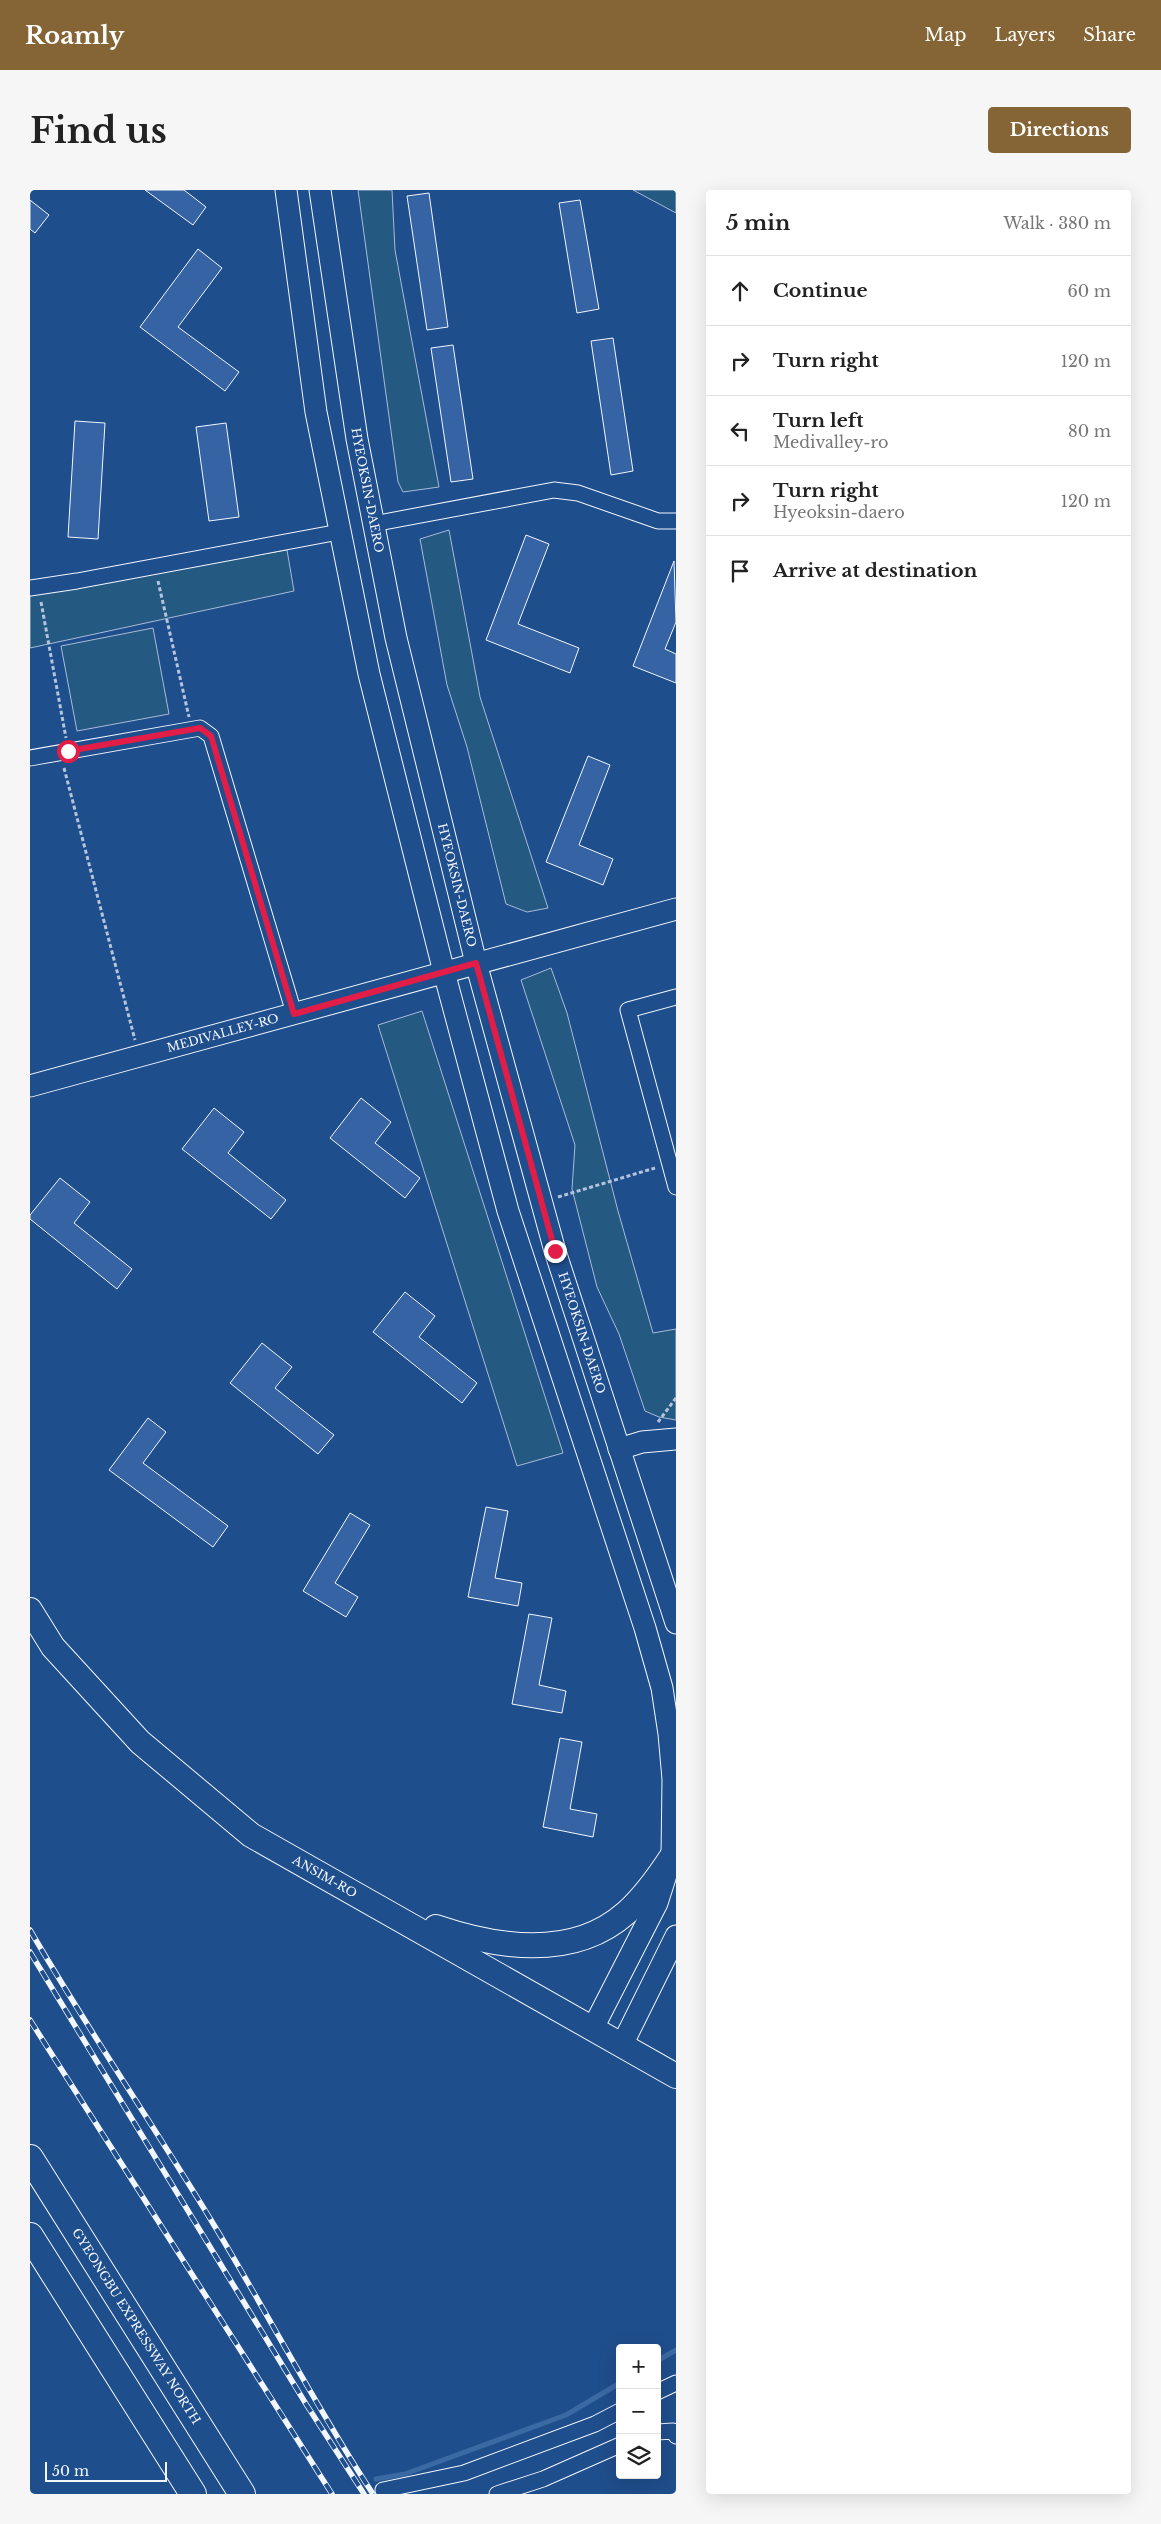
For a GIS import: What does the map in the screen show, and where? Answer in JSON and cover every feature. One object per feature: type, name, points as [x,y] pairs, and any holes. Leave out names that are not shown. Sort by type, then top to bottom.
[{"type":"highway","name":"GYEONGBU EXPRESSWAY NORTH","points":[[30,2158],[242,2494]]},
{"type":"highway","points":[[30,2236],[193,2494]]},
{"type":"main road","points":[[286,190],[316,412],[369,674],[444,972],[508,1210],[645,1628],[662,1688],[673,1779],[672,1856],[657,1903],[593,2028]]},
{"type":"main road","name":"HYEOKSIN-DAERO","points":[[320,190],[357,439],[396,638],[476,963],[555,1251],[676,1623]]},
{"type":"main road","name":"MEDIVALLEY-RO","points":[[30,1086],[676,909]]},
{"type":"main road","points":[[619,1449],[642,1442],[676,1439]]},
{"type":"main road","name":"ANSIM-RO","points":[[30,1610],[52,1647],[140,1742],[251,1835],[676,2076]]},
{"type":"main road","points":[[384,1910],[461,1936],[492,1943],[534,1946],[560,1944],[598,1931],[627,1912],[658,1877],[672,1856]]},
{"type":"main road","points":[[622,2045],[676,1936]]},
{"type":"street","points":[[374,524],[554,490],[578,493],[658,521],[676,521]]},
{"type":"street","points":[[34,587],[339,532]]},
{"type":"street","points":[[30,758],[200,728],[211,736],[294,1014]]},
{"type":"street","points":[[676,997],[628,1010],[676,1187]]},
{"type":"street","points":[[661,2390],[676,2383]]},
{"type":"street","points":[[385,2494],[383,2490],[464,2473],[595,2424],[616,2413]]},
{"type":"street","points":[[661,2432],[673,2430],[676,2436]]},
{"type":"street","points":[[497,2494],[543,2479],[616,2447]]},
{"type":"path","points":[[155,566],[192,730]]},
{"type":"path","points":[[34,587],[64,752],[140,1056]]},
{"type":"path","points":[[541,1202],[670,1163]]},
{"type":"shaded area","points":[[358,190],[392,190],[395,250],[439,487],[403,492],[398,482]]},
{"type":"shaded area","points":[[633,190],[676,190],[676,213]]},
{"type":"shaded area","points":[[449,530],[480,697],[548,908],[527,912],[506,904],[467,747],[447,685],[420,539]]},
{"type":"shaded area","points":[[287,550],[294,591],[30,648],[30,593]]},
{"type":"shaded area","points":[[153,628],[169,714],[77,731],[61,646]]},
{"type":"shaded area","points":[[551,968],[567,1013],[618,1211],[653,1333],[676,1329],[676,1420],[659,1417],[645,1411],[619,1334],[597,1287],[572,1189],[575,1145],[521,980]]},
{"type":"shaded area","points":[[422,1011],[563,1453],[517,1466],[378,1025]]},
{"type":"building","points":[[145,190],[184,190],[206,207],[193,225]]},
{"type":"building","points":[[429,193],[448,327],[427,330],[407,196]]},
{"type":"building","points":[[30,200],[49,215],[35,233],[30,229]]},
{"type":"building","points":[[580,200],[599,309],[577,313],[559,203]]},
{"type":"building","points":[[198,249],[222,268],[178,327],[239,372],[225,391],[140,327]]},
{"type":"building","points":[[613,338],[633,471],[611,475],[591,341]]},
{"type":"building","points":[[453,345],[473,479],[451,482],[431,348]]},
{"type":"building","points":[[75,421],[105,423],[98,539],[68,537]]},
{"type":"building","points":[[226,423],[239,517],[209,521],[196,427]]},
{"type":"building","points":[[526,535],[549,544],[518,624],[579,648],[570,673],[486,640]]},
{"type":"building","points":[[674,561],[676,622],[665,649],[676,654],[676,683],[633,666]]},
{"type":"building","points":[[588,756],[610,765],[579,845],[613,859],[603,885],[546,862]]},
{"type":"building","points":[[361,1098],[391,1122],[375,1143],[420,1178],[405,1198],[330,1138]]},
{"type":"building","points":[[214,1108],[244,1132],[228,1153],[286,1200],[271,1219],[182,1149]]},
{"type":"building","points":[[60,1178],[90,1202],[74,1223],[132,1269],[117,1289],[30,1219],[30,1215]]},
{"type":"building","points":[[405,1292],[435,1316],[419,1337],[477,1383],[462,1403],[373,1332]]},
{"type":"building","points":[[262,1343],[292,1367],[275,1388],[334,1435],[318,1454],[230,1383]]},
{"type":"building","points":[[148,1418],[166,1432],[143,1463],[228,1526],[213,1547],[109,1470]]},
{"type":"building","points":[[486,1507],[508,1511],[495,1578],[522,1583],[518,1606],[468,1597]]},
{"type":"building","points":[[350,1513],[370,1525],[335,1583],[358,1597],[346,1617],[303,1591]]},
{"type":"building","points":[[529,1614],[552,1618],[539,1685],[566,1691],[562,1713],[512,1704]]},
{"type":"building","points":[[560,1738],[582,1742],[570,1809],[597,1814],[593,1837],[543,1827]]},
{"type":"waterway","points":[[661,2359],[676,2350]]},
{"type":"waterway","points":[[376,2479],[405,2474],[566,2415],[616,2385]]},
{"type":"railway","points":[[30,1930],[214,2225],[332,2428],[373,2494]]},
{"type":"railway","points":[[30,1952],[306,2404],[364,2494]]},
{"type":"railway","points":[[30,2020],[332,2494]]},
{"type":"route","points":[[68,751],[200,728],[211,736],[294,1014],[476,963],[555,1251]]}]
